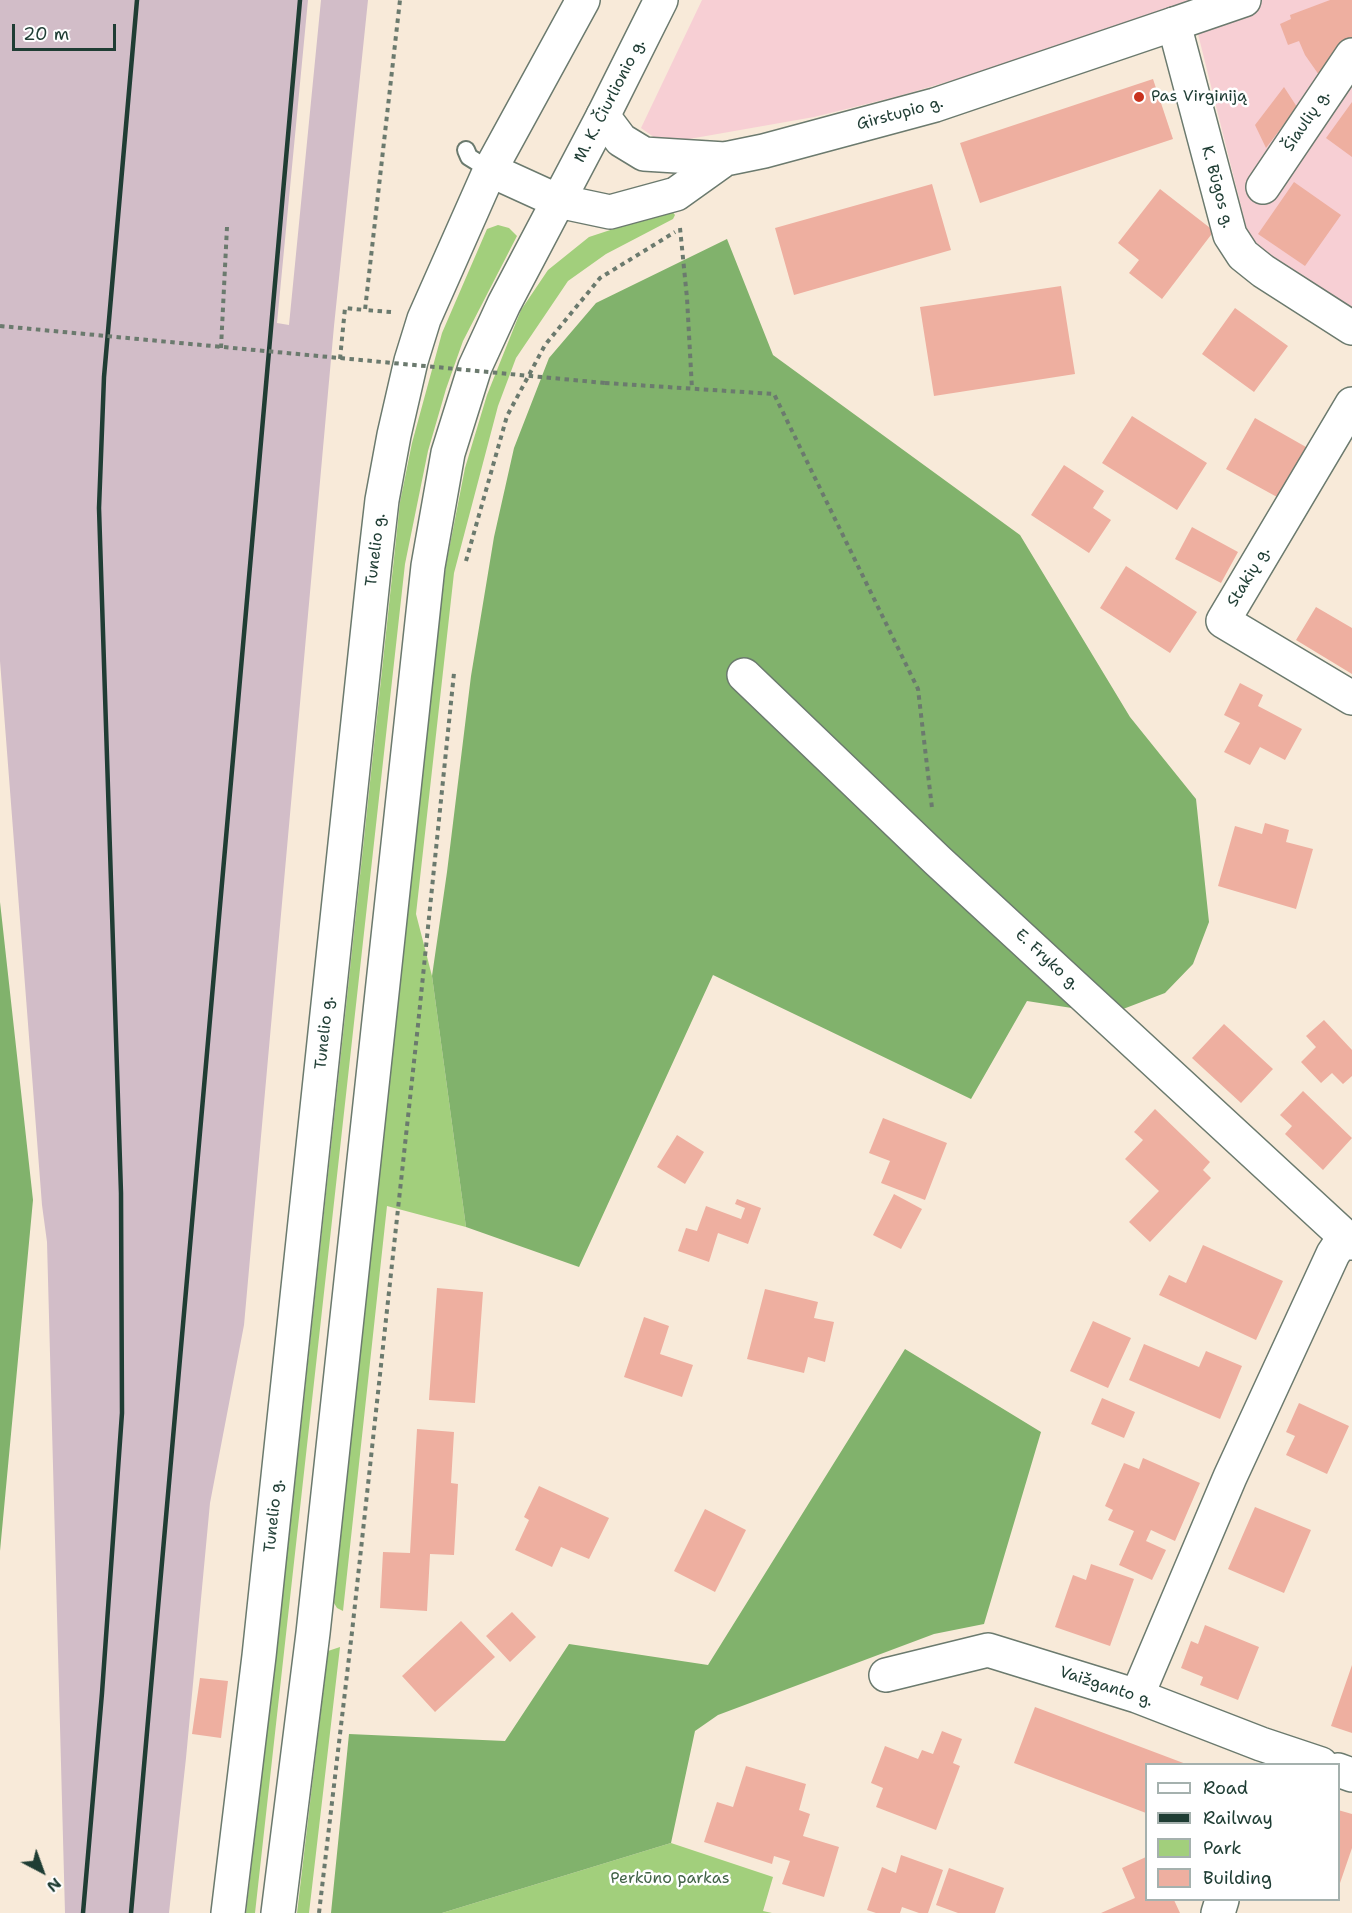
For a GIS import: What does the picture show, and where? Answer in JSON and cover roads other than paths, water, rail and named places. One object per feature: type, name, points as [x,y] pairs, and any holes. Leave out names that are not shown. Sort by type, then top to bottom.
[{"type":"main road","points":[[478,160],[583,0]]},
{"type":"main road","name":"M. K. Čiurlionio g.","points":[[558,201],[661,0]]},
{"type":"main road","name":"Girstupio g.","points":[[478,160],[558,201],[610,212],[676,194],[724,159],[764,151],[935,105],[1244,0]]},
{"type":"main road","name":"K. Būgos g.","points":[[1174,24],[1230,236],[1243,255],[1263,271],[1352,328]]},
{"type":"main road","name":"Šiaulių g.","points":[[1263,187],[1352,55]]},
{"type":"main road","points":[[603,116],[621,140],[644,154],[724,159]]},
{"type":"main road","name":"Tunelio g.","points":[[228,1913],[259,1656],[382,500],[411,361],[478,160]]},
{"type":"main road","points":[[278,1913],[313,1632],[428,566],[448,453],[475,367],[504,304],[558,201]]},
{"type":"main road","name":"Stakių g.","points":[[1352,404],[1223,621],[1352,698]]},
{"type":"main road","name":"E. Fryko g.","points":[[744,675],[937,860],[1349,1239]]},
{"type":"main road","points":[[1137,1696],[1235,1466],[1333,1254],[1349,1239]]},
{"type":"main road","name":"Vaižganto g.","points":[[886,1675],[988,1650],[1137,1696],[1258,1754],[1315,1763]]},
{"type":"railway","points":[[83,1913],[102,1693],[122,1413],[121,1193],[99,508],[104,377],[137,0]]},
{"type":"railway","points":[[131,1913],[300,0]]},
{"type":"place","name":"Pas Virginiją","points":[[1139,97]]},
{"type":"park label","name":"Perkūno parkas","points":[[670,1879]]}]
